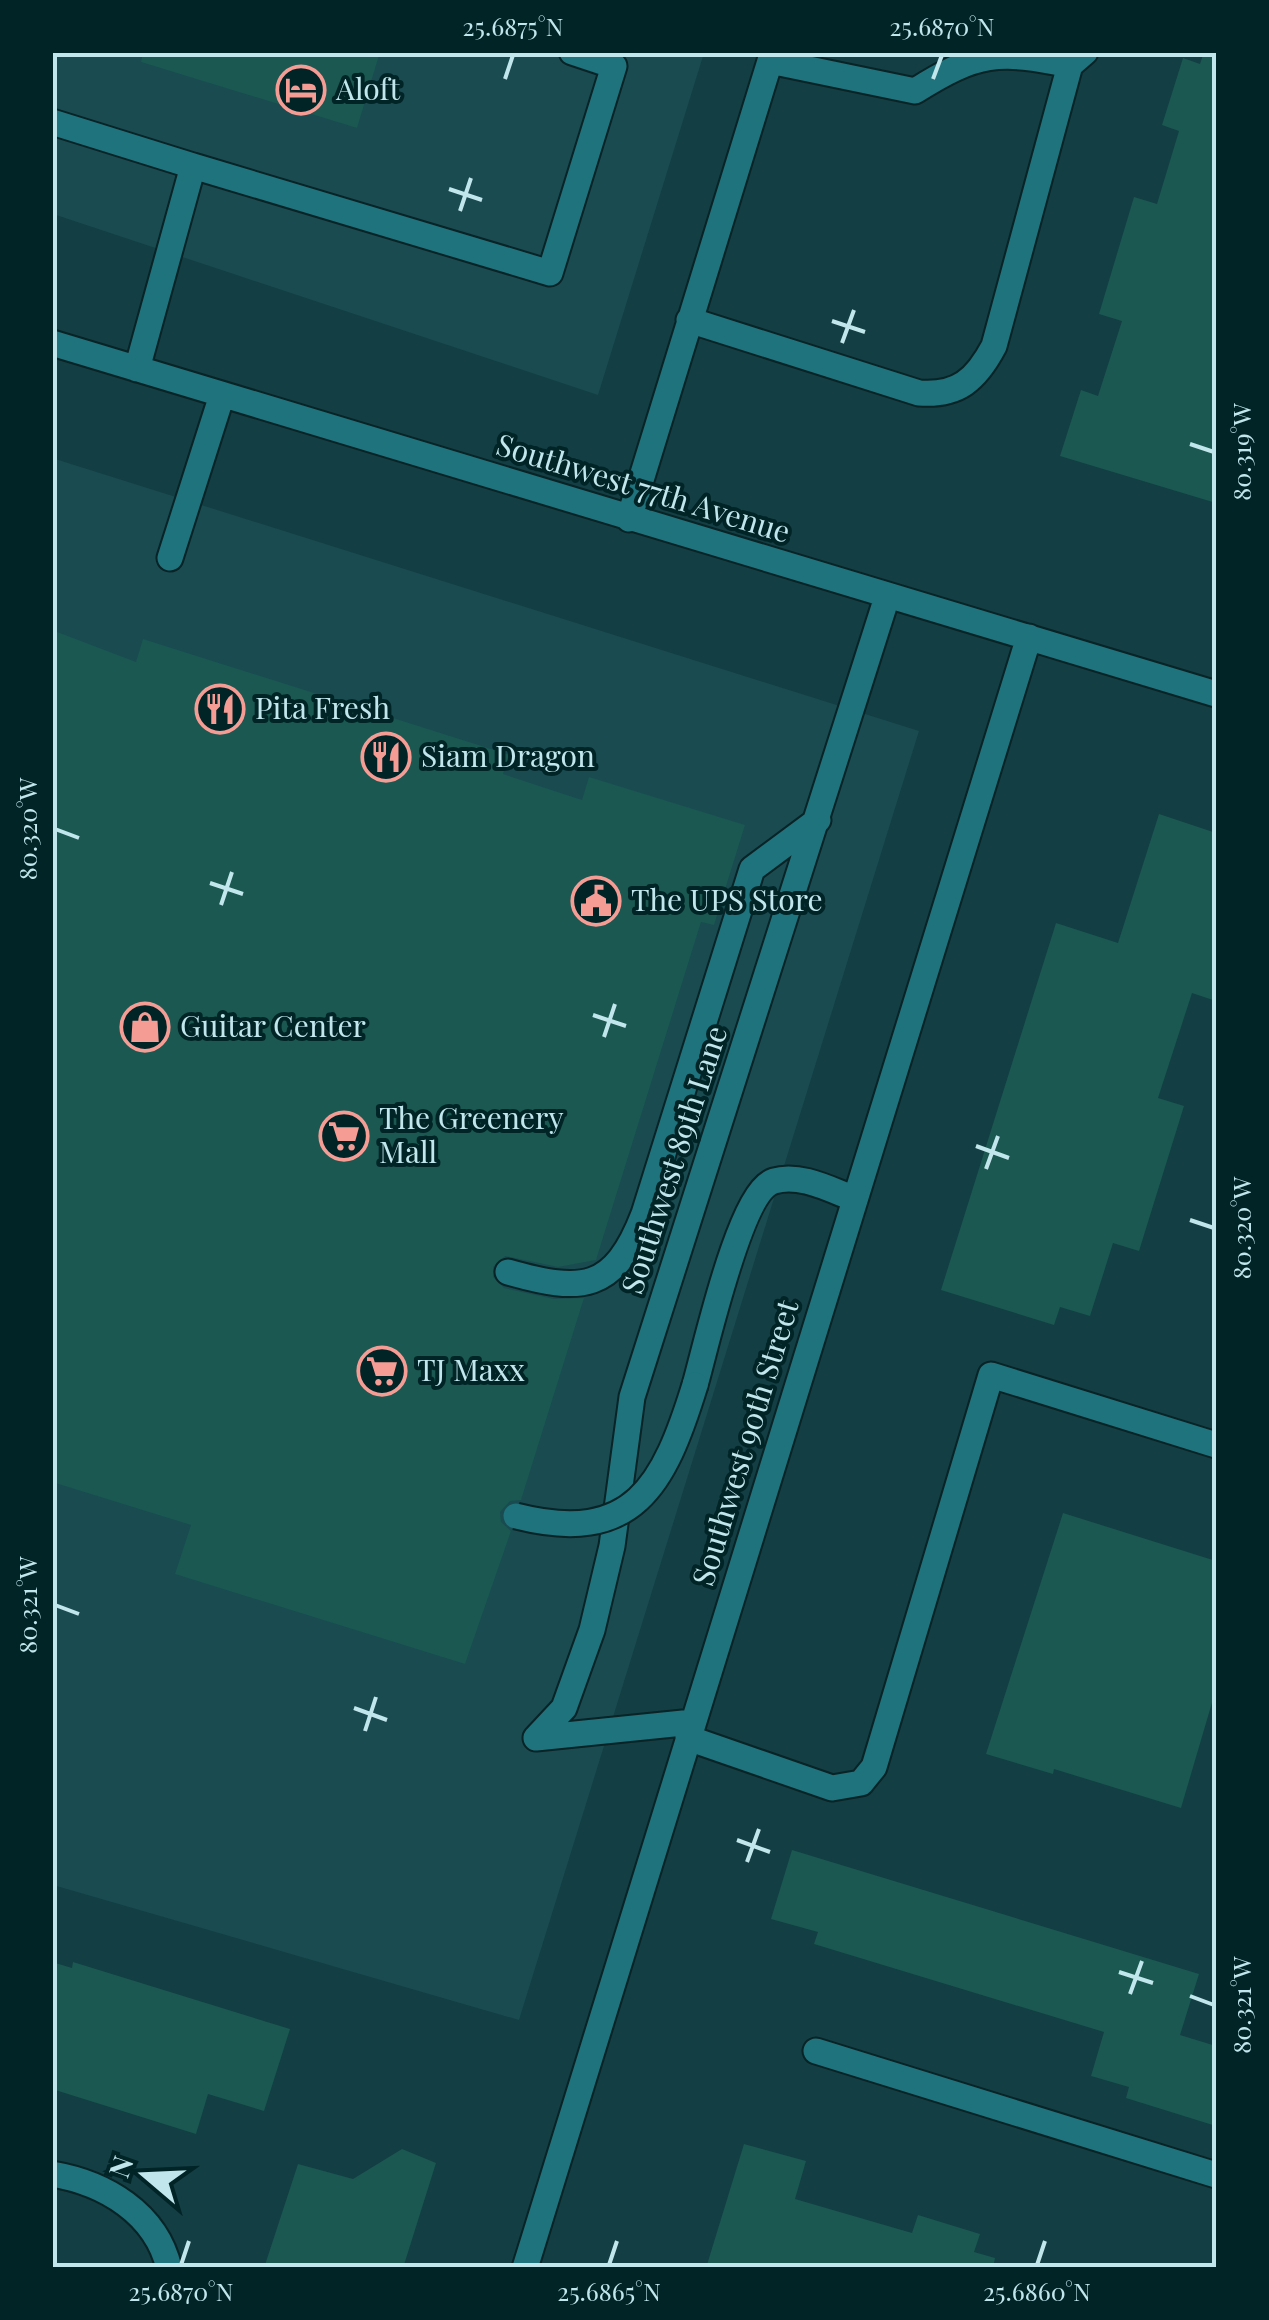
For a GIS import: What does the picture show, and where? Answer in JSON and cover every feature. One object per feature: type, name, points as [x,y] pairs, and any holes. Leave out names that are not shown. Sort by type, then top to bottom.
[{"type":"street","points":[[52,122],[550,273],[614,66],[572,52]]},
{"type":"street","points":[[629,518],[688,320],[770,60],[916,91],[957,64],[991,55],[1078,58],[994,346],[981,371],[962,388],[942,394],[920,393],[688,320]]},
{"type":"street","points":[[137,369],[193,166]]},
{"type":"street","name":"Southwest 77th Avenue","points":[[52,343],[887,598],[1216,694]]},
{"type":"street","points":[[170,558],[222,395]]},
{"type":"street","name":"Southwest 89th Lane","points":[[691,1730],[536,1738],[564,1708],[592,1630],[612,1546],[632,1398],[887,598]]},
{"type":"street","name":"Southwest 90th Street","points":[[525,2268],[1029,637]]},
{"type":"street","points":[[508,1272],[558,1287],[589,1284],[624,1257],[644,1214],[752,869],[818,820]]},
{"type":"street","points":[[516,1516],[579,1524],[604,1520],[636,1501],[656,1482],[674,1451],[743,1218],[756,1193],[766,1184],[790,1178],[855,1199]]},
{"type":"street","points":[[691,1730],[832,1788],[861,1783],[874,1767],[992,1375],[1216,1445]]},
{"type":"street","points":[[816,2052],[1216,2175]]},
{"type":"street","points":[[52,2174],[75,2178],[126,2204],[167,2257]]},
{"type":"shaded area","points":[[53,53],[704,53],[598,395],[53,214]]},
{"type":"shaded area","points":[[52,458],[919,731],[519,2020],[53,1885]]},
{"type":"building","name":"Aloft","points":[[143,52],[380,52],[357,128],[141,62]]},
{"type":"building","points":[[1204,52],[1216,52],[1216,503],[1060,456],[1081,390],[1098,396],[1122,321],[1099,314],[1134,197],[1157,204],[1179,131],[1162,125],[1183,58],[1200,64]]},
{"type":"building","name":"The Greenery Mall","points":[[52,630],[136,662],[143,639],[510,755],[503,774],[582,800],[589,777],[745,825],[714,925],[701,922],[596,1260],[558,1267],[505,1256],[493,1267],[493,1277],[504,1288],[554,1299],[584,1298],[521,1500],[510,1501],[500,1512],[501,1522],[511,1531],[465,1664],[175,1574],[191,1525],[52,1482]]},
{"type":"building","points":[[1159,814],[1216,833],[1216,1001],[1192,993],[1158,1098],[1184,1106],[1139,1251],[1113,1243],[1090,1316],[1060,1307],[1054,1325],[941,1290],[1056,923],[1118,943]]},
{"type":"building","points":[[1063,1513],[1216,1561],[1216,1689],[1181,1808],[1054,1769],[1053,1774],[986,1754]]},
{"type":"building","points":[[792,1850],[1199,1974],[1180,2035],[1216,2046],[1216,2126],[1126,2098],[1129,2087],[1091,2076],[1104,2032],[814,1944],[818,1932],[771,1919]]},
{"type":"building","points":[[52,1962],[72,1968],[73,1962],[290,2029],[264,2111],[208,2094],[196,2134],[52,2089]]},
{"type":"building","points":[[744,2144],[806,2161],[795,2199],[912,2233],[918,2215],[980,2234],[974,2252],[995,2258],[993,2268],[706,2268]]},
{"type":"building","points":[[402,2149],[436,2163],[403,2268],[264,2268],[298,2164],[353,2179]]},
{"type":"place","name":"Aloft","points":[[301,90]]},
{"type":"place","name":"Pita Fresh","points":[[220,709]]},
{"type":"place","name":"Siam Dragon","points":[[386,757]]},
{"type":"place","name":"The UPS Store","points":[[596,901]]},
{"type":"place","name":"Guitar Center","points":[[145,1027]]},
{"type":"place","name":"The Greenery Mall","points":[[344,1136]]},
{"type":"place","name":"TJ Maxx","points":[[382,1371]]}]
